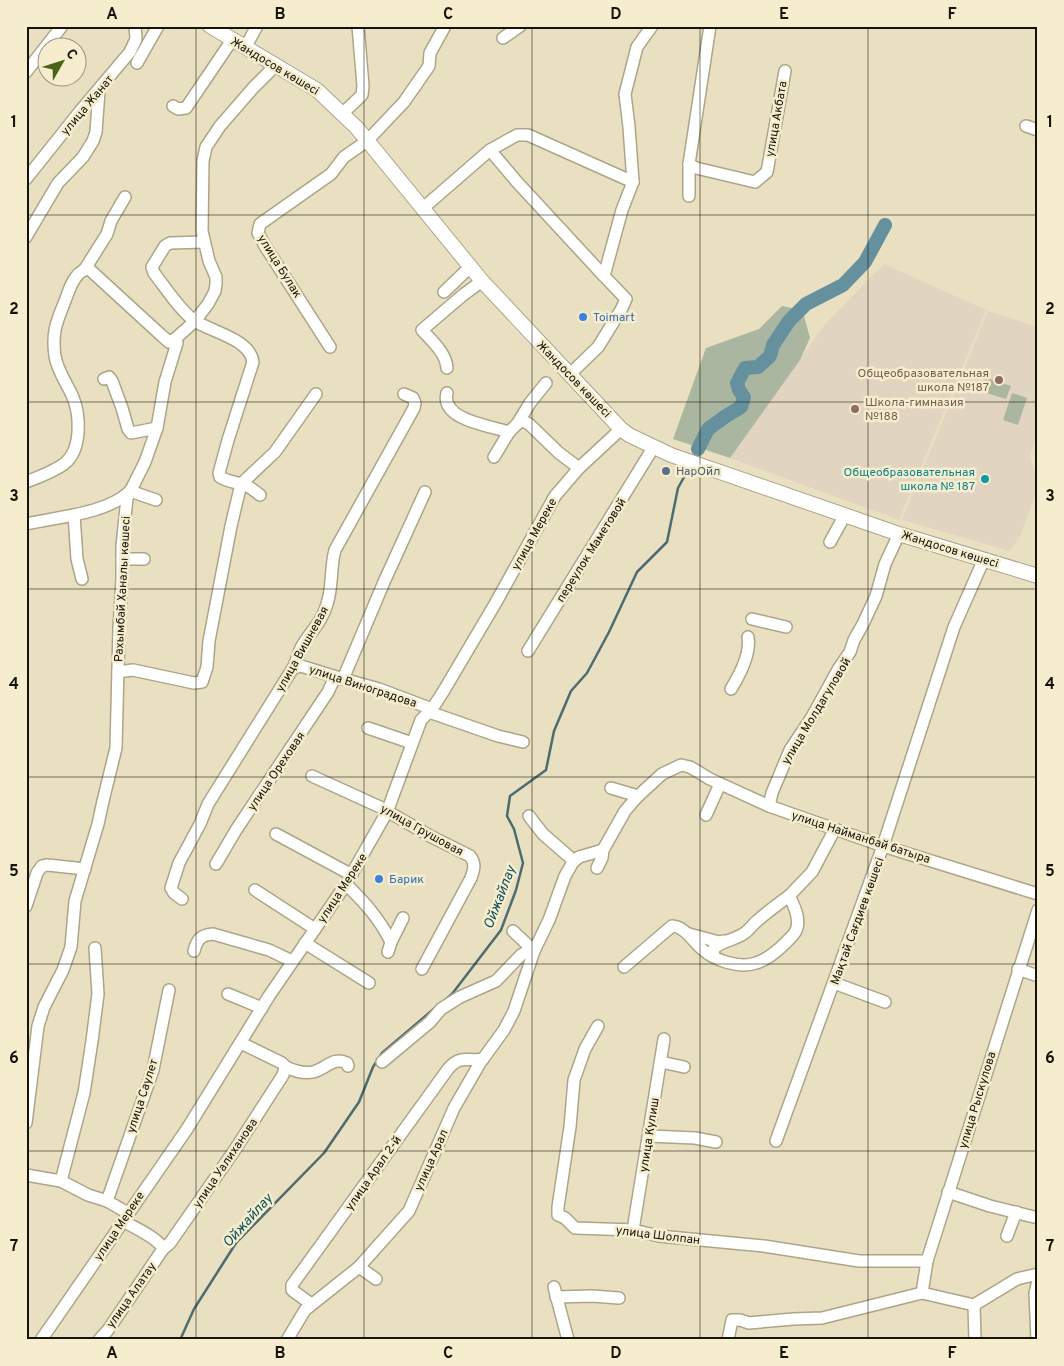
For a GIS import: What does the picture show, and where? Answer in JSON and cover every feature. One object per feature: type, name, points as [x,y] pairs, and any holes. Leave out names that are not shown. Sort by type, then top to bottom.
[{"type":"main road","name":"Жандосов көшесі","points":[[210,26],[317,90],[343,113],[482,281],[569,375],[630,435],[654,448],[899,534],[1038,576]]},
{"type":"street","points":[[26,72],[62,26]]},
{"type":"street","name":"улица Жанат","points":[[26,179],[130,52],[136,39],[135,26]]},
{"type":"street","points":[[138,63],[158,26]]},
{"type":"street","points":[[245,48],[258,26]]},
{"type":"street","points":[[343,113],[362,94],[358,26]]},
{"type":"street","points":[[367,141],[404,102],[429,66],[430,53],[445,26]]},
{"type":"street","points":[[503,38],[520,26]]},
{"type":"street","points":[[604,276],[622,210],[633,182],[625,94],[637,47],[652,26]]},
{"type":"street","points":[[689,196],[689,164],[710,26]]},
{"type":"street","points":[[173,106],[178,109],[186,108],[232,40]]},
{"type":"street","points":[[88,267],[169,342],[195,321],[211,298],[216,284],[216,277],[202,231],[206,147],[220,126],[276,65]]},
{"type":"street","name":"улица Акбата","points":[[689,164],[696,168],[755,182],[767,172],[784,71]]},
{"type":"street","points":[[26,238],[58,183],[83,157],[93,141],[96,132],[99,91]]},
{"type":"street","points":[[1026,126],[1038,130]]},
{"type":"street","points":[[422,209],[490,150],[517,135],[528,136],[633,182]]},
{"type":"street","name":"улица Булак","points":[[330,347],[258,233],[260,224],[264,220],[276,214],[325,179],[336,169],[344,157],[367,141]]},
{"type":"street","points":[[490,150],[517,182],[626,299],[598,347],[569,375]]},
{"type":"street","points":[[26,482],[48,474],[65,463],[76,444],[78,421],[76,408],[56,364],[54,332],[56,321],[70,286],[88,267],[125,197]]},
{"type":"street","points":[[204,242],[184,239],[170,243],[152,267],[154,274],[195,321],[246,347],[252,356],[253,362],[219,473],[220,477],[247,486],[260,495]]},
{"type":"street","points":[[444,292],[470,267]]},
{"type":"street","points":[[448,368],[444,356],[418,327],[482,281]]},
{"type":"street","name":"Рахымбай Ханалы көшесі","points":[[26,1123],[38,1026],[44,1007],[63,970],[71,947],[75,901],[98,824],[116,748],[123,530],[129,491],[145,462],[157,428],[165,382],[177,343],[175,339]]},
{"type":"street","points":[[104,379],[109,378],[112,381],[128,429],[131,432],[157,428]]},
{"type":"street","points":[[494,457],[509,432],[522,419],[546,383]]},
{"type":"street","points":[[447,393],[448,406],[460,418],[509,432]]},
{"type":"street","points":[[118,672],[133,670],[194,684],[202,682],[207,667],[209,641],[241,484],[275,452],[316,394]]},
{"type":"street","name":"улица Вишневая","points":[[182,899],[174,894],[171,888],[179,863],[200,824],[208,804],[293,668],[302,646],[318,626],[327,605],[331,589],[332,561],[335,550],[414,408],[413,398],[404,394]]},
{"type":"street","points":[[522,419],[559,453],[579,468]]},
{"type":"street","name":"улица Мереке","points":[[41,1340],[187,1129],[292,961],[349,880],[387,812],[421,720],[430,711],[495,604],[555,496],[579,468],[621,428]]},
{"type":"street","name":"переулок Маметовой","points":[[528,651],[654,448]]},
{"type":"street","points":[[26,524],[74,515],[118,501],[129,491],[156,500]]},
{"type":"street","name":"улица Ореховая","points":[[216,864],[236,830],[339,678],[425,492]]},
{"type":"street","points":[[74,515],[77,559],[82,579]]},
{"type":"street","points":[[830,542],[845,515]]},
{"type":"street","name":"улица Молдагуловой","points":[[769,806],[772,793],[790,750],[812,718],[839,668],[850,652],[876,596],[885,564],[899,534]]},
{"type":"street","points":[[122,559],[144,559]]},
{"type":"street","name":"Мақтай Сағдиев көшесі","points":[[776,1141],[884,846],[954,627],[984,559]]},
{"type":"street","points":[[752,619],[786,627]]},
{"type":"street","points":[[731,689],[742,666],[749,643],[748,637]]},
{"type":"street","name":"улица Виноградова","points":[[293,668],[301,666],[379,689],[430,711],[498,736],[523,742]]},
{"type":"street","points":[[368,728],[412,742]]},
{"type":"street","name":"улица Найманбай батыра","points":[[638,796],[662,774],[681,765],[690,767],[720,784],[769,806],[884,846],[1038,894]]},
{"type":"street","name":"улица Грушовая","points":[[312,776],[380,807],[470,856],[474,864],[471,878],[422,969]]},
{"type":"street","points":[[706,815],[720,784]]},
{"type":"street","points":[[596,868],[602,858],[603,850],[625,811],[638,796],[612,788]]},
{"type":"street","points":[[528,816],[543,834],[574,861],[579,857],[603,850]]},
{"type":"street","points":[[624,967],[672,926],[676,926],[689,934],[719,942],[734,939],[747,932],[756,922],[789,896],[812,872],[835,829]]},
{"type":"street","points":[[276,834],[349,880],[381,923],[389,930],[394,931],[401,922],[389,947],[381,923]]},
{"type":"street","name":"улица Арал","points":[[287,1340],[305,1310],[359,1267],[408,1210],[454,1108],[514,1011],[534,951],[549,920],[565,876],[574,861]]},
{"type":"street","points":[[26,906],[37,874],[42,866],[48,865],[85,870]]},
{"type":"street","points":[[255,890],[315,929]]},
{"type":"street","points":[[689,934],[703,950],[714,956],[733,964],[755,964],[778,949],[794,935],[797,926],[789,896]]},
{"type":"street","name":"улица Рыскулова","points":[[922,1293],[927,1261],[1038,910]]},
{"type":"street","points":[[513,931],[534,951]]},
{"type":"street","points":[[194,951],[198,939],[203,935],[213,934],[268,950],[292,961]]},
{"type":"street","points":[[714,956],[714,948],[724,941]]},
{"type":"street","points":[[305,943],[369,983]]},
{"type":"street","points":[[61,1181],[84,1093],[92,1041],[98,994],[95,948]]},
{"type":"street","points":[[382,1062],[430,1022],[441,1009],[460,997],[496,981],[521,955],[528,951],[534,951]]},
{"type":"street","points":[[1018,969],[1038,976]]},
{"type":"street","points":[[834,983],[885,1002]]},
{"type":"street","name":"улица Саулет","points":[[107,1201],[153,1070],[169,990]]},
{"type":"street","points":[[228,994],[262,1008]]},
{"type":"street","name":"улица Шолпан","points":[[598,1026],[585,1049],[574,1080],[570,1128],[558,1215],[565,1218],[575,1228],[633,1230],[659,1236],[764,1246],[859,1261],[927,1261]]},
{"type":"street","name":"улица Кулиш","points":[[633,1230],[664,1039]]},
{"type":"street","points":[[241,1043],[282,1063],[284,1071],[314,1072],[338,1060],[347,1063],[348,1066]]},
{"type":"street","name":"улица Арал 2-й","points":[[311,1304],[292,1290],[292,1286],[448,1069],[454,1062],[461,1059],[483,1059]]},
{"type":"street","points":[[661,1062],[684,1067]]},
{"type":"street","name":"улица Уалиханова","points":[[163,1249],[180,1230],[234,1151],[284,1071]]},
{"type":"street","points":[[649,1136],[695,1138],[716,1142]]},
{"type":"street","points":[[26,1175],[61,1181],[88,1195],[107,1201],[125,1217],[157,1240],[163,1249]]},
{"type":"street","points":[[948,1192],[981,1204],[1034,1217]]},
{"type":"street","points":[[1006,1236],[1016,1212]]},
{"type":"street","name":"улица Алатау","points":[[99,1340],[108,1330],[163,1249]]},
{"type":"street","points":[[359,1267],[376,1279]]},
{"type":"street","points":[[728,1340],[732,1320],[740,1320],[749,1324],[822,1318],[922,1293],[974,1305],[1017,1279],[1038,1274]]},
{"type":"street","points":[[1037,1340],[1035,1293],[1038,1281]]},
{"type":"street","points":[[568,1340],[555,1292],[619,1298]]},
{"type":"street","points":[[974,1305],[975,1340]]},
{"type":"shaded area","name":"Школа-гимназия №188","points":[[884,264],[986,310],[899,520],[730,458],[825,324]]},
{"type":"shaded area","name":"Общеобразовательная школа №187","points":[[988,311],[1038,327],[1038,433],[1030,455],[1033,469],[1038,473],[1038,487],[1021,534],[1010,551],[902,520]]},
{"type":"green space","points":[[782,306],[792,308],[804,316],[810,338],[800,360],[730,458],[673,439],[706,348],[759,329]]},
{"type":"green space","points":[[984,377],[1011,386],[1006,399],[980,391]]},
{"type":"green space","points":[[1012,393],[1027,398],[1018,425],[1003,420]]},
{"type":"waterway","points":[[698,449],[708,429],[741,407],[744,397],[737,383],[745,368],[758,367],[770,356],[773,345],[789,321],[806,304],[843,285],[865,262],[885,225]]},
{"type":"waterway","name":"Ойжайлау","points":[[443,1002],[452,994],[501,930],[516,890],[523,863],[514,829],[507,816],[510,796],[546,770],[554,731],[571,691],[587,673],[609,632],[637,572],[667,542],[678,488],[689,468]]},
{"type":"waterway","name":"Ойжайлау","points":[[180,1340],[194,1309],[236,1243],[324,1153],[359,1102],[373,1067],[382,1053],[436,1007]]},
{"type":"place","name":"Toimart","points":[[583,317]]},
{"type":"place","name":"Общеобразовательная школа №187","points":[[999,380]]},
{"type":"place","name":"Школа-гимназия №188","points":[[855,409]]},
{"type":"place","name":"НарОйл","points":[[666,471]]},
{"type":"place","name":"Общеобразовательная школа № 187","points":[[985,479]]},
{"type":"place","name":"Барик","points":[[379,879]]}]
